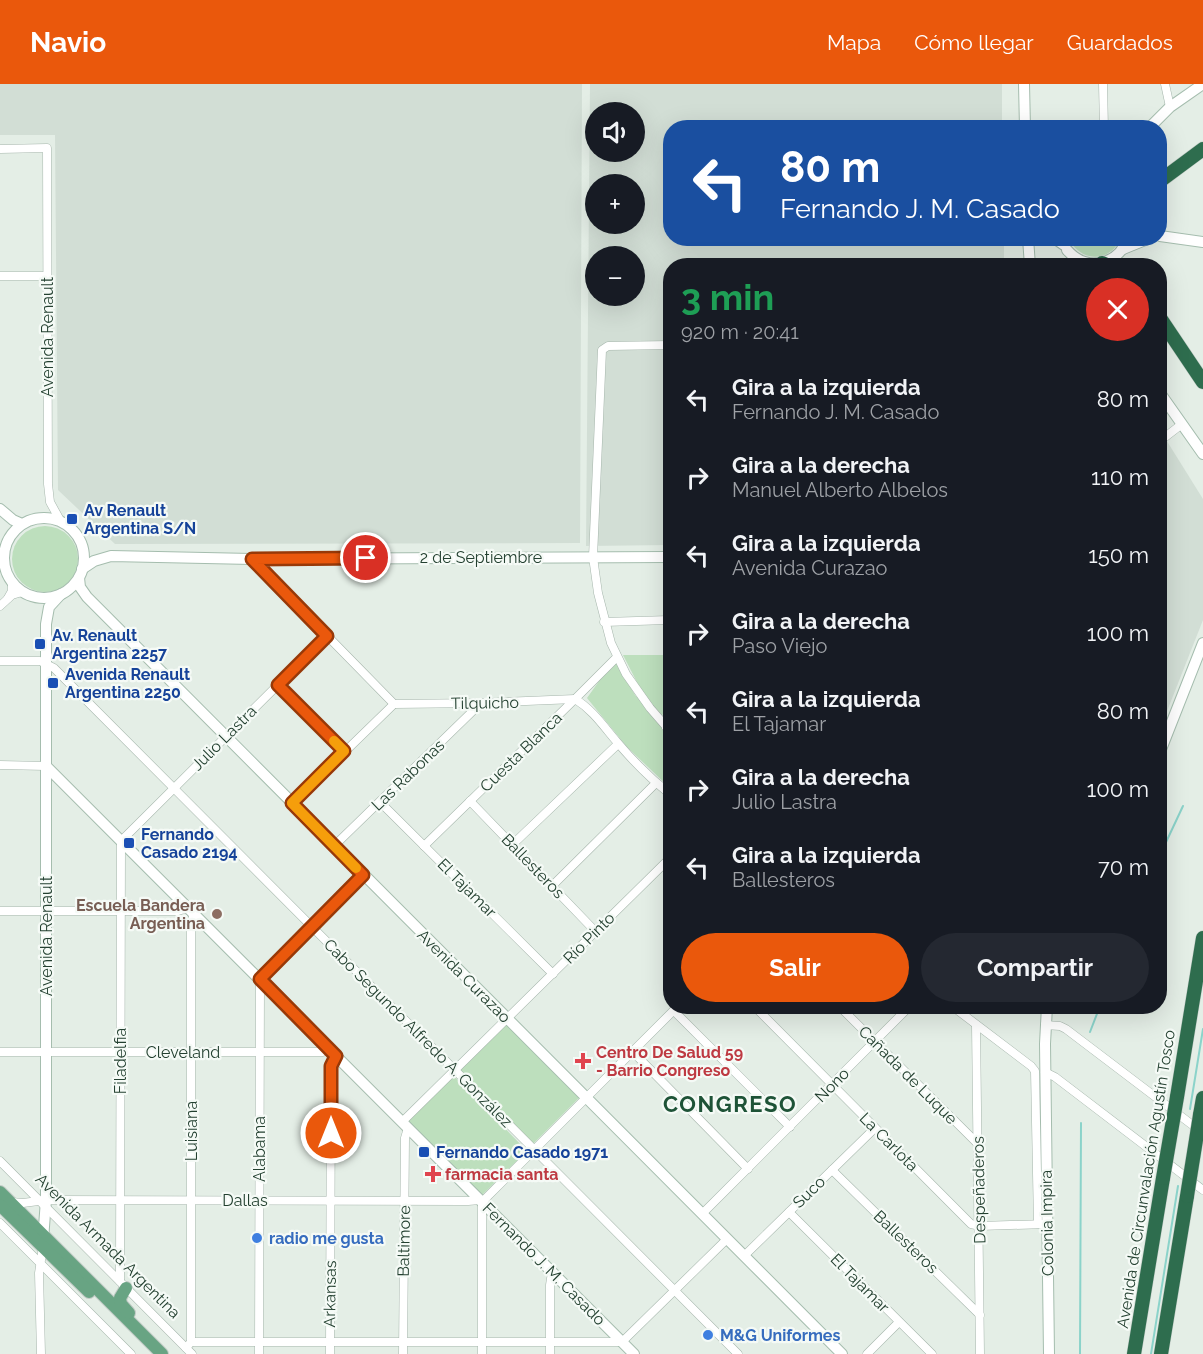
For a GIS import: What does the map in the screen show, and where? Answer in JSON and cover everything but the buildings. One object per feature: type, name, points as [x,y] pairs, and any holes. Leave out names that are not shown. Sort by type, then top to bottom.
[{"type":"highway","points":[[1167,176],[1203,149]]},
{"type":"highway","points":[[1167,328],[1203,382]]},
{"type":"highway","name":"Avenida de Circunvalación Agustín Tosco","points":[[1134,1354],[1203,938]]},
{"type":"highway","points":[[1161,1354],[1203,1098]]},
{"type":"main road","points":[[0,1192],[5,1203],[40,1241],[152,1354]]},
{"type":"main road","points":[[0,1218],[26,1239],[40,1241],[162,1354]]},
{"type":"main road","points":[[123,1284],[120,1301],[144,1330],[146,1339]]},
{"type":"street","points":[[1024,84],[1025,120]]},
{"type":"street","points":[[1030,84],[1030,120]]},
{"type":"street","points":[[1103,84],[1104,120]]},
{"type":"street","points":[[1165,84],[1170,107]]},
{"type":"street","points":[[1157,120],[1170,107],[1203,84]]},
{"type":"street","name":"Avenida Renault","points":[[0,149],[47,148],[48,484],[50,502],[62,522]]},
{"type":"street","points":[[1167,237],[1203,243]]},
{"type":"street","points":[[1066,246],[1077,258]]},
{"type":"street","points":[[1114,258],[1124,246]]},
{"type":"street","points":[[0,276],[47,276]]},
{"type":"street","points":[[663,345],[608,346],[604,347],[601,354],[593,557],[604,622],[617,657],[637,692],[663,723]]},
{"type":"street","points":[[1167,403],[1203,454]]},
{"type":"street","points":[[1167,436],[1182,424]]},
{"type":"street","points":[[3,513],[22,524]]},
{"type":"street","points":[[3,513],[12,524],[13,533]]},
{"type":"street","points":[[40,518],[62,522],[78,538],[82,546],[84,556],[80,574],[65,592],[46,598],[36,598],[22,592],[12,583],[4,560],[5,549],[13,533],[22,524],[40,518]]},
{"type":"street","name":"2 de Septiembre","points":[[78,538],[93,551],[111,556],[252,559],[663,557]]},
{"type":"street","name":"2 de Septiembre","points":[[80,574],[94,561],[111,556]]},
{"type":"street","points":[[252,559],[394,704],[292,803]]},
{"type":"street","name":"Avenida Curazao","points":[[80,574],[80,587],[87,597],[842,1354]]},
{"type":"street","points":[[7,599],[12,591],[12,583]]},
{"type":"street","points":[[0,606],[12,595],[22,592]]},
{"type":"street","name":"Avenida Renault","points":[[40,1241],[44,1202],[46,1052],[46,624],[49,608],[65,592]]},
{"type":"street","name":"Avenida Curazao","points":[[65,592],[79,592],[87,597]]},
{"type":"street","name":"Avenida Renault","points":[[36,598],[42,608],[46,624]]},
{"type":"street","points":[[604,622],[663,620]]},
{"type":"street","name":"Julio Lastra","points":[[121,841],[327,636]]},
{"type":"street","points":[[1167,734],[1203,644]]},
{"type":"street","name":"Cuesta Blanca","points":[[424,846],[617,657]]},
{"type":"street","points":[[0,661],[46,663]]},
{"type":"street","name":"Cabo Segundo Alfredo A. González","points":[[46,663],[54,668],[738,1354]]},
{"type":"street","points":[[278,685],[344,751]]},
{"type":"street","points":[[575,699],[586,706],[618,744],[663,788]]},
{"type":"street","name":"Tilquicho","points":[[394,704],[575,699]]},
{"type":"street","name":"Las Rabonas","points":[[334,846],[381,803],[481,703]]},
{"type":"street","points":[[512,845],[618,744]]},
{"type":"street","points":[[0,765],[46,766]]},
{"type":"street","name":"Fernando J. M. Casado","points":[[46,766],[634,1354]]},
{"type":"street","points":[[552,886],[656,783]]},
{"type":"street","name":"Ballesteros","points":[[470,801],[596,932]]},
{"type":"street","name":"El Tajamar","points":[[381,803],[553,974]]},
{"type":"street","name":"Filadelfia","points":[[121,841],[120,1200],[123,1284]]},
{"type":"street","name":"Río Pinto","points":[[405,1125],[455,1070],[663,865]]},
{"type":"street","points":[[260,979],[363,875]]},
{"type":"street","points":[[0,911],[191,910]]},
{"type":"street","name":"Luisiana","points":[[190,1348],[191,910]]},
{"type":"street","name":"Alabama","points":[[259,1354],[260,979]]},
{"type":"street","points":[[482,1354],[481,1201],[671,1014]]},
{"type":"street","points":[[681,1014],[790,1127]]},
{"type":"street","name":"La Carlota","points":[[762,1014],[970,1224],[980,1226]]},
{"type":"street","name":"Cañada de Luque","points":[[847,1014],[977,1143]]},
{"type":"street","name":"Nono","points":[[702,1214],[902,1014]]},
{"type":"street","points":[[962,1014],[1035,1071],[1042,1224],[980,1226]]},
{"type":"street","name":"Colonia Impira","points":[[1046,1014],[1042,1224],[1049,1354]]},
{"type":"street","name":"Despeñaderos","points":[[976,1025],[980,1354]]},
{"type":"street","points":[[1045,1026],[1054,1025],[1066,1029],[1203,1132]]},
{"type":"street","name":"Cleveland","points":[[0,1052],[332,1052]]},
{"type":"street","name":"Arkansas","points":[[330,1354],[332,1052]]},
{"type":"street","points":[[633,1052],[748,1168]]},
{"type":"street","points":[[1045,1072],[1055,1077],[1203,1190]]},
{"type":"street","name":"Baltimore","points":[[403,1354],[405,1125]]},
{"type":"street","name":"Suco","points":[[744,1256],[875,1128]]},
{"type":"street","name":"Avenida Armada Argentina","points":[[0,1161],[190,1348]]},
{"type":"street","name":"Ballesteros","points":[[831,1170],[980,1315]]},
{"type":"street","name":"Dallas","points":[[5,1203],[120,1200],[481,1201]]},
{"type":"street","name":"El Tajamar","points":[[789,1212],[932,1354]]},
{"type":"street","points":[[0,1223],[131,1354]]},
{"type":"street","points":[[621,1354],[622,1342],[728,1239]]},
{"type":"street","points":[[40,1241],[41,1354]]},
{"type":"street","points":[[550,1354],[552,1272]]},
{"type":"street","points":[[867,1354],[899,1322]]},
{"type":"street","points":[[190,1348],[259,1343],[622,1342]]},
{"type":"shaded area","points":[[0,84],[582,84],[580,543],[115,544],[58,490],[55,135],[0,135]]},
{"type":"shaded area","points":[[590,84],[1002,84],[1002,120],[663,120],[663,246],[1004,246],[1004,258],[663,258],[663,545],[586,546],[588,306],[645,306],[645,246],[589,246],[589,234],[645,234],[645,174],[589,174],[589,162],[645,162],[645,102],[590,102]]},
{"type":"shaded area","points":[[1167,441],[1203,499],[1203,620],[1167,711]]},
{"type":"green space","points":[[1116,246],[1102,256],[1095,257],[1080,252],[1074,247]]},
{"type":"green space","points":[[45,526],[58,529],[68,536],[75,546],[78,559],[75,572],[68,582],[58,589],[45,592],[32,589],[22,582],[15,572],[12,559],[15,546],[22,536],[32,529]]},
{"type":"green space","points":[[623,655],[663,655],[663,715],[641,690]]},
{"type":"green space","points":[[616,663],[635,695],[663,725],[663,781],[627,747],[587,698],[602,677]]},
{"type":"green space","points":[[508,1023],[581,1096],[533,1144],[460,1070]]},
{"type":"green space","points":[[454,1076],[527,1151],[480,1197],[407,1122]]},
{"type":"waterway","points":[[1167,840],[1183,806]]},
{"type":"waterway","points":[[1090,1032],[1097,1014]]},
{"type":"waterway","points":[[1190,1109],[1203,1029]]},
{"type":"waterway","points":[[1080,1354],[1081,1123]]},
{"type":"waterway","points":[[1151,1354],[1178,1186]]},
{"type":"slow traffic","points":[[334,741],[344,751],[292,803],[356,868]]},
{"type":"place","name":"Av Renault Argentina S/N","points":[[72,519]]},
{"type":"place","name":"Av. Renault Argentina 2257","points":[[40,644]]},
{"type":"place","name":"Avenida Renault Argentina 2250","points":[[53,683]]},
{"type":"place","name":"Fernando Casado 2194","points":[[129,843]]},
{"type":"place","name":"Escuela Bandera Argentina","points":[[217,914]]},
{"type":"place","name":"Centro De Salud 59 - Barrio Congreso","points":[[583,1061]]},
{"type":"place","name":"Fernando Casado 1971","points":[[424,1152]]},
{"type":"place","name":"farmacia santa","points":[[433,1174]]},
{"type":"place","name":"radio me gusta","points":[[257,1238]]},
{"type":"place","name":"M&G Uniformes","points":[[708,1335]]},
{"type":"district","name":"CONGRESO","points":[[730,1104]]},
{"type":"route","points":[[331,1133],[331,1066],[336,1056],[260,979],[363,875],[292,803],[344,751],[278,685],[327,636],[252,559],[366,558]]}]
